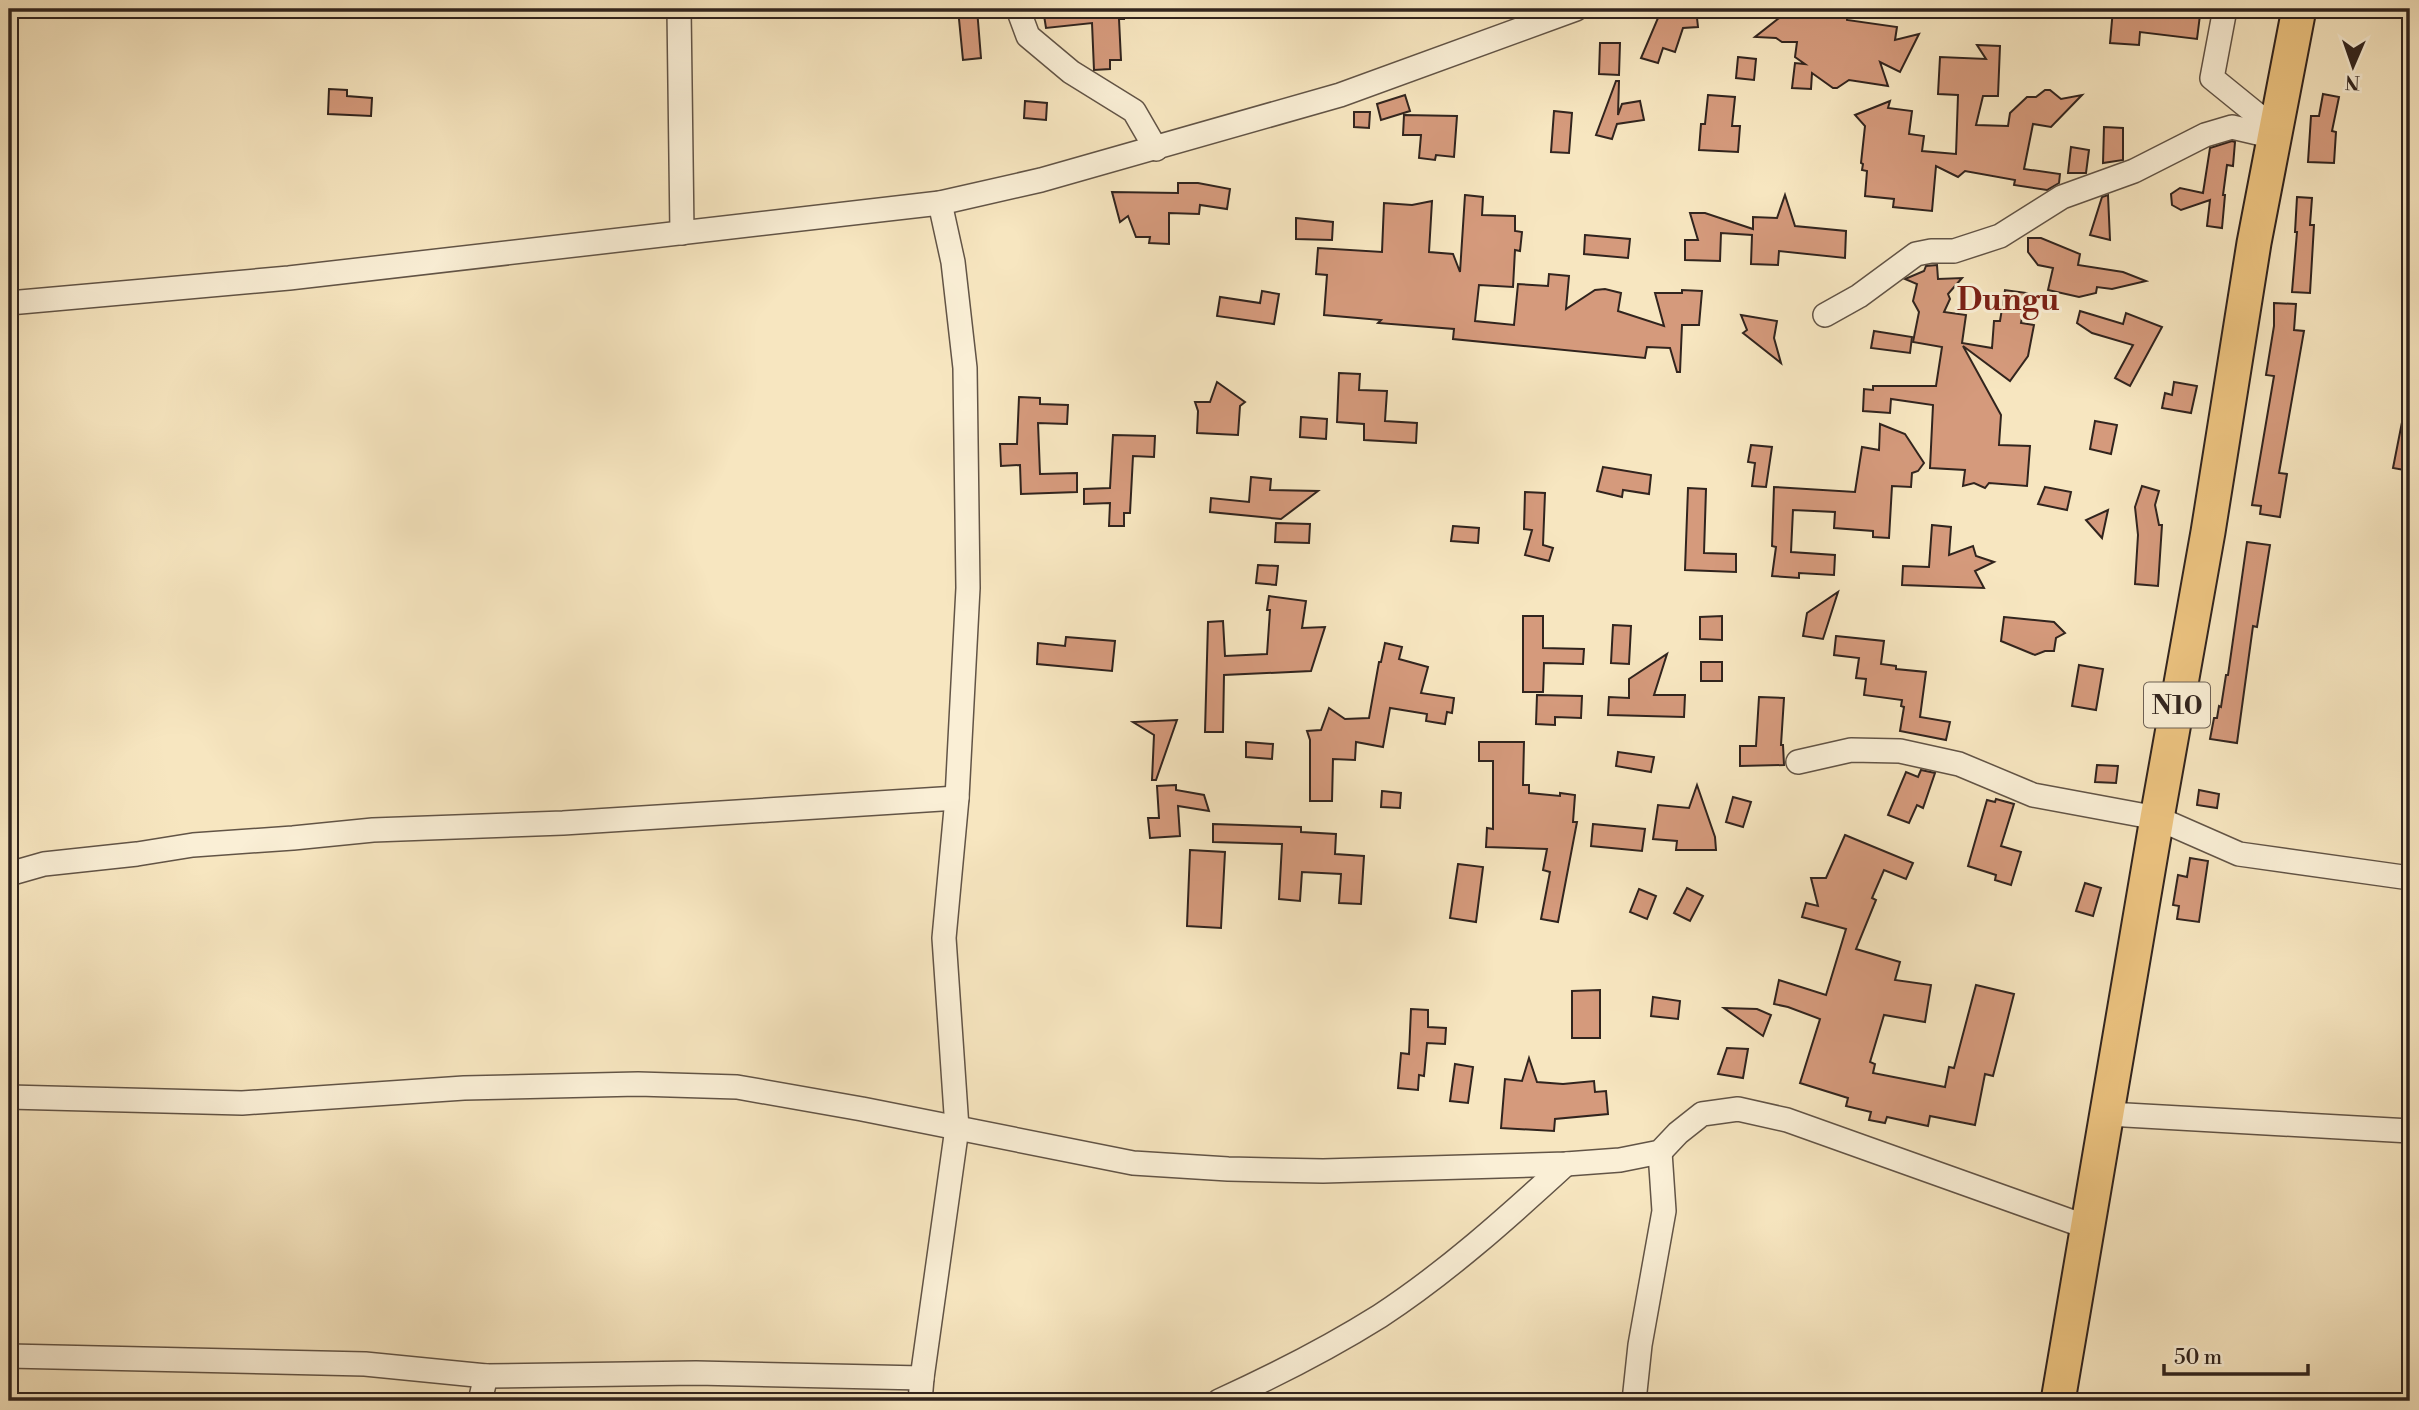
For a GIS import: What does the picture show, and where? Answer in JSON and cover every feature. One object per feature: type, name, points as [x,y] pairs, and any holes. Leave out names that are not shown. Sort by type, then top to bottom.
[{"type":"highway","name":"N10","points":[[2058,1401],[2208,532],[2255,243],[2299,9]]},
{"type":"street","points":[[680,9],[682,233]]},
{"type":"street","points":[[1018,9],[1028,36],[1071,72],[1134,111],[1156,149]]},
{"type":"street","points":[[9,303],[289,278],[940,203],[1041,180],[1156,149],[1340,95],[1576,9]]},
{"type":"street","points":[[2225,9],[2212,78],[2275,134]]},
{"type":"street","points":[[1825,315],[1859,296],[1916,254],[1954,251],[2000,236],[2062,197],[2134,172],[2205,135],[2232,127],[2275,134]]},
{"type":"street","points":[[920,1401],[957,1128],[944,938],[957,798],[968,588],[965,368],[953,262],[940,203]]},
{"type":"street","points":[[1798,762],[1851,750],[1900,751],[1959,764],[2033,795],[2157,818],[2239,854],[2410,878]]},
{"type":"street","points":[[9,874],[44,864],[193,845],[373,830],[563,823],[957,798]]},
{"type":"street","points":[[9,1097],[242,1103],[464,1088],[650,1084],[737,1087],[1133,1163],[1323,1171],[1620,1160],[1660,1153],[1678,1133],[1702,1114],[1738,1109],[1787,1120],[2087,1227]]},
{"type":"street","points":[[2108,1114],[2410,1131]]},
{"type":"street","points":[[1634,1401],[1640,1345],[1664,1211],[1660,1153]]},
{"type":"street","points":[[1219,1401],[1272,1377],[1380,1316],[1502,1222],[1566,1164]]},
{"type":"street","points":[[9,1356],[365,1364],[486,1376],[696,1373],[922,1378]]},
{"type":"street","points":[[481,1401],[486,1376]]},
{"type":"building","points":[[958,9],[977,9],[981,58],[963,60]]},
{"type":"building","points":[[1043,9],[1123,9],[1124,19],[1119,19],[1121,60],[1110,60],[1110,69],[1094,70],[1092,23],[1046,28]]},
{"type":"building","points":[[1659,9],[1696,9],[1698,27],[1683,28],[1675,52],[1663,48],[1658,63],[1641,58],[1658,18]]},
{"type":"building","points":[[1801,9],[1847,9],[1847,20],[1897,27],[1895,40],[1919,34],[1900,72],[1880,62],[1888,86],[1849,80],[1833,88],[1812,73],[1811,89],[1792,88],[1795,63],[1805,64],[1795,57],[1797,42],[1755,37],[1788,11],[1801,12]]},
{"type":"building","points":[[2113,9],[2200,15],[2197,39],[2140,32],[2139,45],[2110,43]]},
{"type":"building","points":[[1600,43],[1620,43],[1619,75],[1599,74]]},
{"type":"building","points":[[1977,45],[2000,46],[1998,96],[1983,96],[1976,125],[2008,126],[2010,113],[2027,97],[2036,97],[2045,90],[2050,90],[2061,99],[2082,95],[2051,127],[2033,124],[2024,169],[2060,174],[2059,183],[2047,190],[2014,185],[2015,180],[1965,171],[1958,177],[1936,166],[1932,211],[1893,207],[1894,199],[1865,196],[1867,171],[1862,170],[1861,163],[1865,126],[1855,115],[1890,101],[1888,108],[1912,111],[1909,134],[1924,136],[1922,151],[1956,154],[1958,95],[1938,94],[1940,57],[1986,59]]},
{"type":"building","points":[[1738,57],[1756,59],[1754,80],[1736,78]]},
{"type":"building","points":[[1616,81],[1619,81],[1618,115],[1622,104],[1640,101],[1644,120],[1617,124],[1612,139],[1596,135]]},
{"type":"building","points":[[329,89],[347,90],[347,96],[372,98],[371,116],[328,114]]},
{"type":"building","points":[[2323,94],[2339,97],[2332,131],[2336,132],[2334,163],[2308,162],[2311,116],[2319,116]]},
{"type":"building","points":[[1405,95],[1410,111],[1381,120],[1377,104]]},
{"type":"building","points":[[1708,95],[1735,97],[1732,126],[1740,126],[1738,152],[1699,150],[1701,124],[1705,124]]},
{"type":"building","points":[[1025,101],[1047,103],[1046,120],[1024,118]]},
{"type":"building","points":[[1554,111],[1572,113],[1569,153],[1551,152]]},
{"type":"building","points":[[1354,112],[1370,112],[1369,128],[1354,127]]},
{"type":"building","points":[[1404,115],[1457,116],[1454,157],[1436,155],[1435,160],[1419,158],[1421,135],[1403,135]]},
{"type":"building","points":[[2104,127],[2123,128],[2123,160],[2103,163]]},
{"type":"building","points":[[2235,142],[2233,166],[2227,165],[2222,228],[2207,226],[2210,200],[2181,210],[2172,205],[2171,194],[2180,188],[2203,193],[2210,148]]},
{"type":"building","points":[[2071,147],[2089,150],[2086,173],[2068,173]]},
{"type":"building","points":[[1178,183],[1198,183],[1230,189],[1227,209],[1200,205],[1199,214],[1169,213],[1169,244],[1149,243],[1150,237],[1136,237],[1128,216],[1120,222],[1112,192],[1178,193]]},
{"type":"building","points":[[1465,195],[1483,197],[1482,215],[1515,216],[1515,231],[1522,232],[1520,251],[1515,250],[1513,287],[1479,285],[1475,321],[1514,325],[1518,284],[1548,286],[1549,274],[1569,276],[1566,309],[1595,290],[1605,289],[1621,293],[1618,311],[1664,326],[1655,293],[1702,291],[1699,325],[1682,325],[1680,372],[1677,372],[1670,348],[1647,347],[1645,358],[1453,339],[1454,329],[1378,323],[1381,320],[1324,315],[1327,275],[1316,274],[1318,248],[1382,252],[1384,203],[1412,205],[1432,201],[1429,252],[1453,254],[1460,272]]},
{"type":"building","points":[[1785,195],[1795,226],[1846,231],[1845,258],[1779,251],[1778,265],[1751,264],[1752,235],[1721,233],[1720,261],[1685,260],[1685,240],[1698,240],[1690,213],[1705,213],[1753,229],[1753,217],[1777,218]]},
{"type":"building","points":[[2108,195],[2110,240],[2090,235],[2102,197]]},
{"type":"building","points":[[2297,197],[2312,198],[2310,225],[2314,225],[2310,293],[2292,292]]},
{"type":"building","points":[[1296,218],[1333,222],[1332,240],[1296,239]]},
{"type":"building","points":[[1585,235],[1630,239],[1628,258],[1584,254]]},
{"type":"building","points":[[2028,238],[2041,238],[2080,254],[2078,265],[2123,272],[2146,281],[2112,289],[2097,287],[2096,293],[2079,297],[2048,290],[2053,268],[2038,265],[2028,252]]},
{"type":"building","points":[[1937,265],[1938,279],[1962,278],[1948,294],[1950,299],[1944,312],[1966,315],[1962,343],[1992,348],[1994,321],[2000,321],[2005,290],[2027,293],[2021,323],[2034,325],[2028,356],[2010,381],[1963,346],[2001,415],[1999,445],[2030,446],[2027,486],[1989,483],[1985,488],[1974,483],[1963,486],[1965,470],[1930,468],[1933,405],[1891,399],[1890,413],[1863,411],[1864,389],[1873,390],[1873,386],[1936,386],[1942,347],[1913,342],[1919,312],[1913,301],[1917,284],[1905,279],[1924,271],[1926,266]]},
{"type":"building","points":[[1262,291],[1279,294],[1274,324],[1217,316],[1220,297],[1260,303]]},
{"type":"building","points":[[2274,303],[2296,304],[2294,330],[2304,331],[2279,473],[2287,474],[2280,517],[2260,514],[2261,506],[2252,505],[2274,376],[2266,375],[2274,326]]},
{"type":"building","points":[[2080,311],[2123,324],[2126,313],[2162,327],[2130,386],[2115,378],[2133,345],[2092,333],[2077,323]]},
{"type":"building","points":[[1741,315],[1777,321],[1774,338],[1781,363],[1743,333],[1747,330]]},
{"type":"building","points":[[1874,331],[1912,337],[1910,353],[1871,348]]},
{"type":"building","points":[[1339,373],[1360,374],[1359,390],[1387,391],[1385,421],[1417,423],[1416,443],[1364,440],[1364,424],[1337,422]]},
{"type":"building","points":[[1217,382],[1245,402],[1240,406],[1238,435],[1197,433],[1198,411],[1195,402],[1210,402]]},
{"type":"building","points":[[2174,382],[2197,386],[2191,413],[2162,408],[2165,393],[2172,395]]},
{"type":"building","points":[[1019,397],[1040,398],[1040,404],[1068,405],[1067,424],[1038,423],[1040,474],[1077,473],[1077,492],[1021,494],[1020,465],[1001,466],[1000,444],[1017,444]]},
{"type":"building","points":[[1301,417],[1327,419],[1326,439],[1300,437]]},
{"type":"building","points":[[2403,417],[2410,418],[2410,471],[2393,468]]},
{"type":"building","points":[[2095,421],[2117,425],[2111,454],[2090,449]]},
{"type":"building","points":[[1880,424],[1905,434],[1924,463],[1918,471],[1912,473],[1911,487],[1892,486],[1889,538],[1873,537],[1873,531],[1834,528],[1835,512],[1793,510],[1791,552],[1835,555],[1834,575],[1799,573],[1799,578],[1772,576],[1776,547],[1772,546],[1774,487],[1855,492],[1862,447],[1879,450]]},
{"type":"building","points":[[1113,435],[1155,436],[1154,457],[1133,456],[1130,513],[1124,513],[1124,526],[1109,526],[1110,503],[1084,504],[1084,489],[1110,488]]},
{"type":"building","points":[[1751,445],[1772,447],[1766,487],[1752,486],[1755,463],[1748,462]]},
{"type":"building","points":[[1603,467],[1651,475],[1649,494],[1623,490],[1622,497],[1597,491]]},
{"type":"building","points":[[1251,477],[1271,479],[1270,490],[1318,491],[1281,519],[1210,512],[1211,498],[1249,502]]},
{"type":"building","points":[[2142,486],[2159,491],[2155,505],[2159,525],[2162,525],[2158,586],[2135,584],[2138,535],[2135,507]]},
{"type":"building","points":[[2045,487],[2071,492],[2067,510],[2038,504]]},
{"type":"building","points":[[1688,488],[1706,489],[1704,553],[1736,554],[1736,572],[1685,570]]},
{"type":"building","points":[[1525,492],[1545,493],[1543,545],[1553,548],[1549,561],[1525,555],[1532,530],[1524,529]]},
{"type":"building","points":[[2108,510],[2102,538],[2086,520]]},
{"type":"building","points":[[1276,523],[1310,524],[1309,543],[1275,542]]},
{"type":"building","points":[[1932,525],[1951,527],[1949,555],[1973,546],[1976,556],[1994,562],[1975,571],[1984,588],[1902,585],[1903,566],[1929,567]]},
{"type":"building","points":[[1453,526],[1479,528],[1478,543],[1451,541]]},
{"type":"building","points":[[2247,542],[2270,545],[2257,627],[2253,626],[2237,743],[2210,739],[2228,675]]},
{"type":"building","points":[[1258,565],[1278,566],[1276,585],[1256,583]]},
{"type":"building","points":[[1838,592],[1823,639],[1803,636],[1807,613]]},
{"type":"building","points":[[1269,596],[1306,601],[1302,628],[1325,627],[1311,671],[1224,675],[1223,732],[1205,732],[1208,622],[1223,621],[1225,656],[1267,654]]},
{"type":"building","points":[[1523,616],[1543,616],[1543,648],[1584,649],[1583,664],[1544,663],[1543,692],[1523,692]]},
{"type":"building","points":[[1722,616],[1722,640],[1700,639],[1700,617]]},
{"type":"building","points":[[2004,617],[2054,622],[2065,633],[2056,638],[2054,651],[2035,655],[2001,641]]},
{"type":"building","points":[[1613,625],[1631,626],[1629,664],[1611,663]]},
{"type":"building","points":[[1836,636],[1884,641],[1881,664],[1896,666],[1896,669],[1926,672],[1920,717],[1950,722],[1946,740],[1900,731],[1904,707],[1901,706],[1902,700],[1864,695],[1866,679],[1856,678],[1859,658],[1834,655]]},
{"type":"building","points":[[1066,637],[1115,641],[1112,671],[1037,664],[1038,643],[1065,646]]},
{"type":"building","points":[[1385,643],[1402,647],[1399,659],[1428,667],[1421,693],[1454,698],[1452,713],[1447,712],[1445,724],[1426,721],[1427,714],[1390,708],[1383,747],[1356,742],[1355,760],[1333,759],[1332,801],[1310,801],[1310,740],[1307,731],[1321,730],[1329,708],[1345,719],[1369,718]]},
{"type":"building","points":[[1667,654],[1654,695],[1685,695],[1684,717],[1608,715],[1609,697],[1629,698],[1629,679]]},
{"type":"building","points":[[1701,662],[1722,662],[1722,681],[1701,681]]},
{"type":"building","points":[[2079,665],[2103,669],[2096,710],[2072,706]]},
{"type":"building","points":[[1537,695],[1582,696],[1581,718],[1555,717],[1555,725],[1536,724]]},
{"type":"building","points":[[1759,697],[1784,698],[1781,745],[1784,765],[1740,766],[1740,746],[1756,746]]},
{"type":"building","points":[[1177,720],[1156,780],[1152,780],[1154,735],[1133,722]]},
{"type":"building","points":[[1246,742],[1273,744],[1272,759],[1246,757]]},
{"type":"building","points":[[1479,742],[1524,742],[1523,785],[1529,785],[1529,793],[1575,795],[1573,822],[1577,822],[1558,922],[1541,919],[1550,872],[1543,870],[1547,849],[1486,847],[1487,828],[1493,829],[1493,761],[1479,761]]},
{"type":"building","points":[[1618,752],[1654,757],[1651,772],[1616,766]]},
{"type":"building","points":[[2097,765],[2118,766],[2116,783],[2095,782]]},
{"type":"building","points":[[1921,770],[1935,773],[1923,808],[1917,805],[1909,823],[1888,815],[1906,772],[1918,777]]},
{"type":"building","points":[[1176,785],[1176,790],[1204,795],[1209,811],[1178,806],[1180,836],[1150,838],[1148,818],[1159,818],[1157,786]]},
{"type":"building","points":[[1697,785],[1715,837],[1716,850],[1676,850],[1677,841],[1653,839],[1658,805],[1689,808]]},
{"type":"building","points":[[2199,790],[2219,794],[2217,808],[2197,805]]},
{"type":"building","points":[[1382,791],[1401,793],[1400,808],[1381,807]]},
{"type":"building","points":[[1733,797],[1751,802],[1743,827],[1726,822]]},
{"type":"building","points":[[1996,799],[2014,804],[2001,846],[2021,852],[2011,885],[1995,880],[1996,875],[1968,866],[1987,800],[1995,802]]},
{"type":"building","points":[[1213,824],[1301,827],[1301,832],[1336,834],[1335,854],[1364,856],[1361,904],[1339,903],[1341,874],[1302,872],[1300,901],[1279,899],[1282,844],[1213,842]]},
{"type":"building","points":[[1593,824],[1645,829],[1642,851],[1591,846]]},
{"type":"building","points":[[1845,835],[1913,863],[1906,879],[1884,870],[1872,898],[1876,900],[1856,949],[1900,962],[1895,980],[1931,985],[1925,1022],[1884,1015],[1870,1062],[1875,1064],[1873,1073],[1945,1087],[1949,1067],[1954,1068],[1976,985],[2014,994],[1993,1076],[1985,1074],[1975,1125],[1930,1116],[1928,1126],[1887,1117],[1885,1123],[1869,1120],[1871,1112],[1846,1106],[1848,1098],[1800,1083],[1820,1019],[1774,1004],[1779,980],[1826,995],[1846,929],[1802,917],[1806,903],[1818,906],[1811,878],[1826,878]]},
{"type":"building","points":[[1190,850],[1225,852],[1221,928],[1187,926]]},
{"type":"building","points":[[2190,858],[2208,861],[2199,922],[2177,919],[2179,906],[2173,905],[2178,875],[2187,877]]},
{"type":"building","points":[[1458,864],[1483,867],[1476,922],[1450,918]]},
{"type":"building","points":[[2085,883],[2101,888],[2093,916],[2076,911]]},
{"type":"building","points":[[1687,888],[1703,896],[1690,921],[1674,913]]},
{"type":"building","points":[[1639,889],[1656,896],[1647,919],[1630,912]]},
{"type":"building","points":[[1600,990],[1600,1038],[1572,1038],[1572,991]]},
{"type":"building","points":[[1653,997],[1680,1001],[1678,1019],[1651,1016]]},
{"type":"building","points":[[1724,1008],[1757,1009],[1771,1015],[1763,1036]]},
{"type":"building","points":[[1411,1009],[1428,1010],[1428,1027],[1446,1028],[1445,1044],[1427,1043],[1424,1076],[1419,1075],[1418,1090],[1398,1088],[1401,1053],[1409,1054]]},
{"type":"building","points":[[1727,1048],[1748,1049],[1743,1078],[1718,1074]]},
{"type":"building","points":[[1529,1058],[1537,1082],[1563,1084],[1594,1081],[1595,1092],[1606,1091],[1608,1114],[1555,1119],[1554,1131],[1501,1128],[1505,1079],[1522,1081]]},
{"type":"building","points":[[1455,1064],[1473,1067],[1468,1103],[1450,1101]]},
{"type":"district","name":"Dungu","points":[[2008,299]]}]
